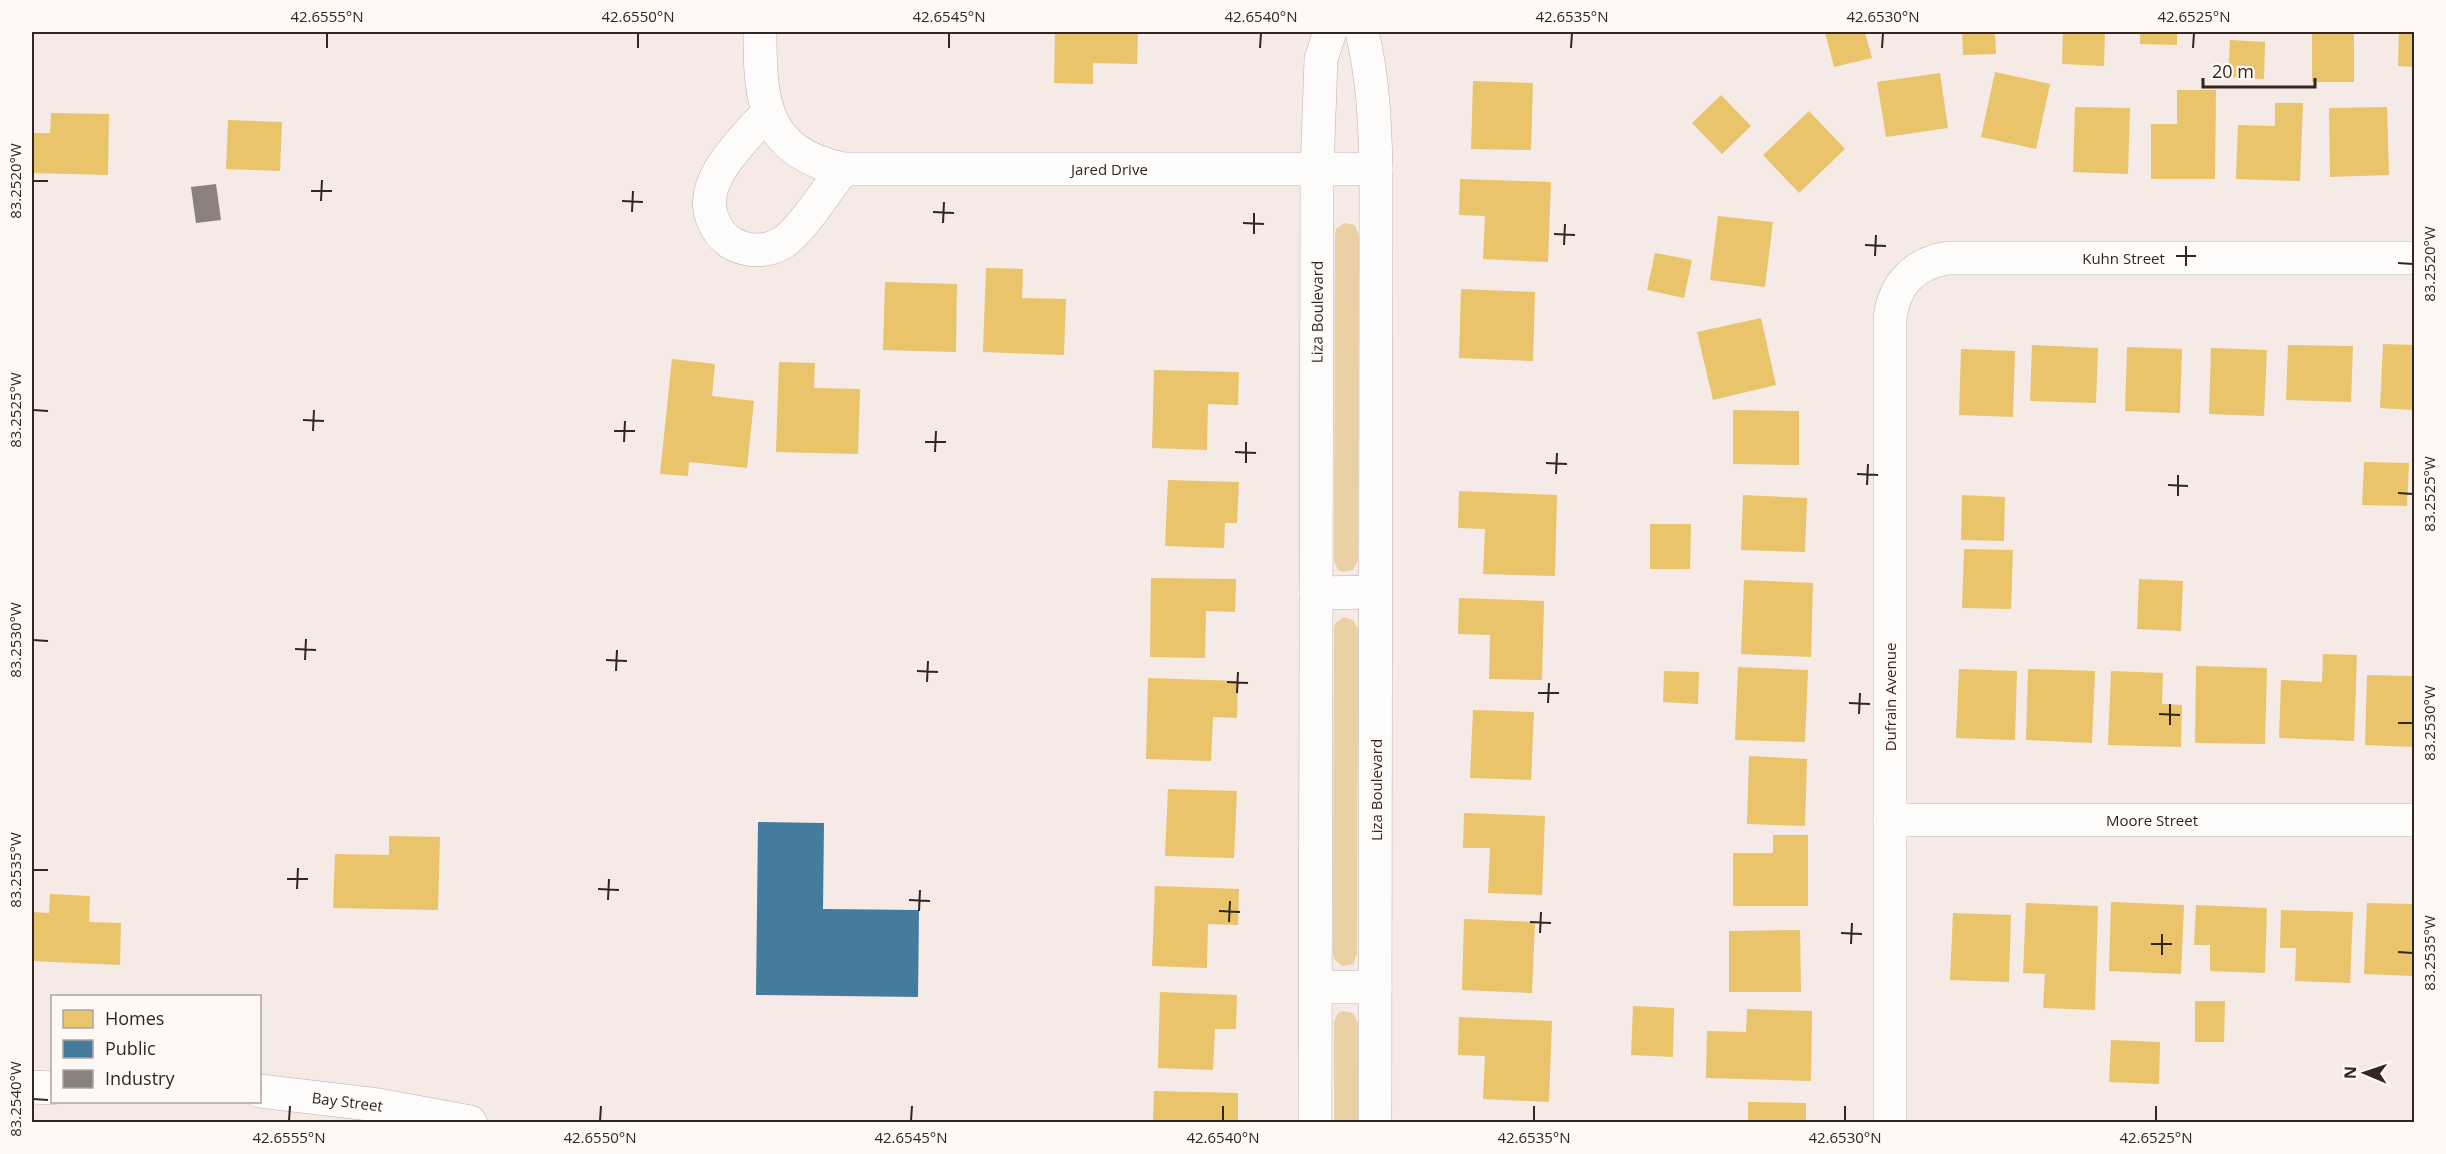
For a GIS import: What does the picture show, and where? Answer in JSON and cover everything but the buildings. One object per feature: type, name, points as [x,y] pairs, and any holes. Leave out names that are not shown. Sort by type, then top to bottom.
[{"type":"street","name":"Jared Drive","points":[[760,32],[762,94],[776,127],[797,151],[810,159],[843,169],[1376,169]]},
{"type":"street","name":"Liza Boulevard","points":[[1316,1122],[1317,170],[1321,59],[1330,32]]},
{"type":"street","name":"Liza Boulevard","points":[[1362,32],[1368,58],[1375,115],[1376,169],[1375,1122]]},
{"type":"street","points":[[768,112],[713,180],[709,208],[714,224],[726,239],[746,249],[760,250],[782,243],[793,234],[843,169]]},
{"type":"street","name":"Kuhn Street","points":[[1908,276],[1926,263],[1948,258],[2415,258]]},
{"type":"street","name":"Dufrain Avenue","points":[[1890,1122],[1890,318],[1895,296],[1908,276]]},
{"type":"street","points":[[1316,593],[1376,592]]},
{"type":"street","name":"Moore Street","points":[[1890,820],[2415,820]]},
{"type":"street","points":[[1316,987],[1375,987]]},
{"type":"street","points":[[32,1088],[51,1088]]},
{"type":"street","name":"Bay Street","points":[[261,1091],[378,1105],[470,1122]]},
{"type":"shaded area","points":[[1344,223],[1355,225],[1359,235],[1358,560],[1353,570],[1343,572],[1338,570],[1334,561],[1335,235],[1336,229]]},
{"type":"shaded area","points":[[1343,617],[1353,620],[1358,629],[1357,954],[1353,964],[1342,966],[1333,955],[1334,629],[1335,624]]},
{"type":"shaded area","points":[[1343,1011],[1353,1013],[1358,1023],[1358,1122],[1334,1122],[1334,1022],[1338,1013]]}]
